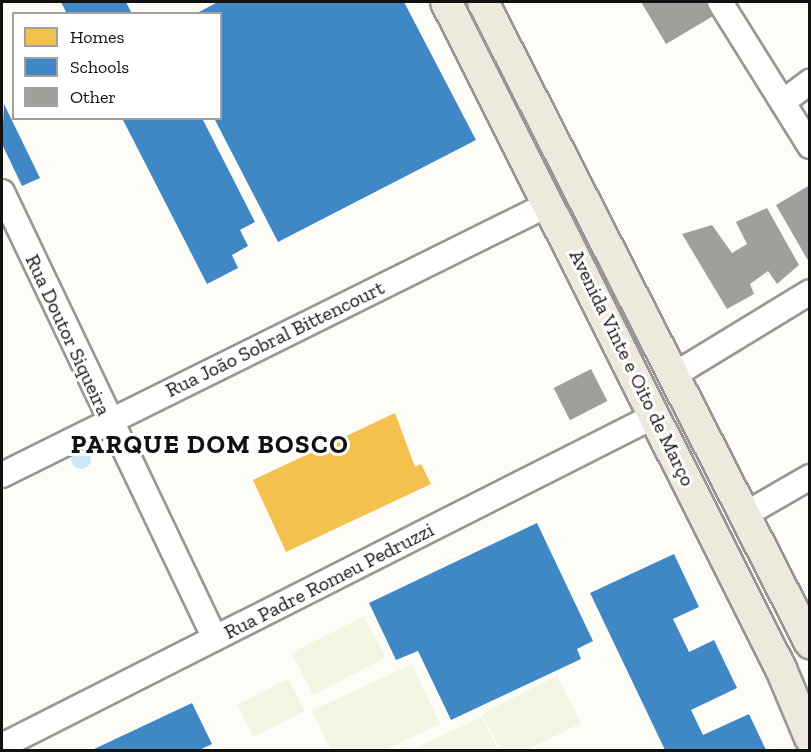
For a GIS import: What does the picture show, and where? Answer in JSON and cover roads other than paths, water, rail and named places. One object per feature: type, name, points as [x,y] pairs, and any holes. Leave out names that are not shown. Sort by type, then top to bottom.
[{"type":"main road","name":"Avenida Vinte e Oito de Março","points":[[446,2],[656,415],[781,669],[810,738]]},
{"type":"main road","name":"Avenida Vinte e Oito de Março","points":[[483,2],[810,643]]},
{"type":"main road","points":[[564,232],[577,239],[645,375],[656,383],[674,375]]},
{"type":"main road","points":[[656,415],[681,416],[744,534],[764,549]]},
{"type":"street","points":[[720,2],[810,146]]},
{"type":"street","points":[[783,102],[810,82]]},
{"type":"street","name":"Rua Doutor Siqueira","points":[[2,192],[108,421],[215,638]]},
{"type":"street","name":"Rua João Sobral Bittencourt","points":[[2,475],[549,204]]},
{"type":"street","points":[[674,375],[810,292]]},
{"type":"street","name":"Rua Padre Romeu Pedruzzi","points":[[2,746],[656,415]]},
{"type":"street","points":[[746,514],[810,477]]},
{"type":"water","points":[[81,449],[88,452],[91,459],[88,466],[81,469],[74,466],[71,459],[74,452]]},
{"type":"district","name":"PARQUE DOM BOSCO","points":[[210,445]]}]
